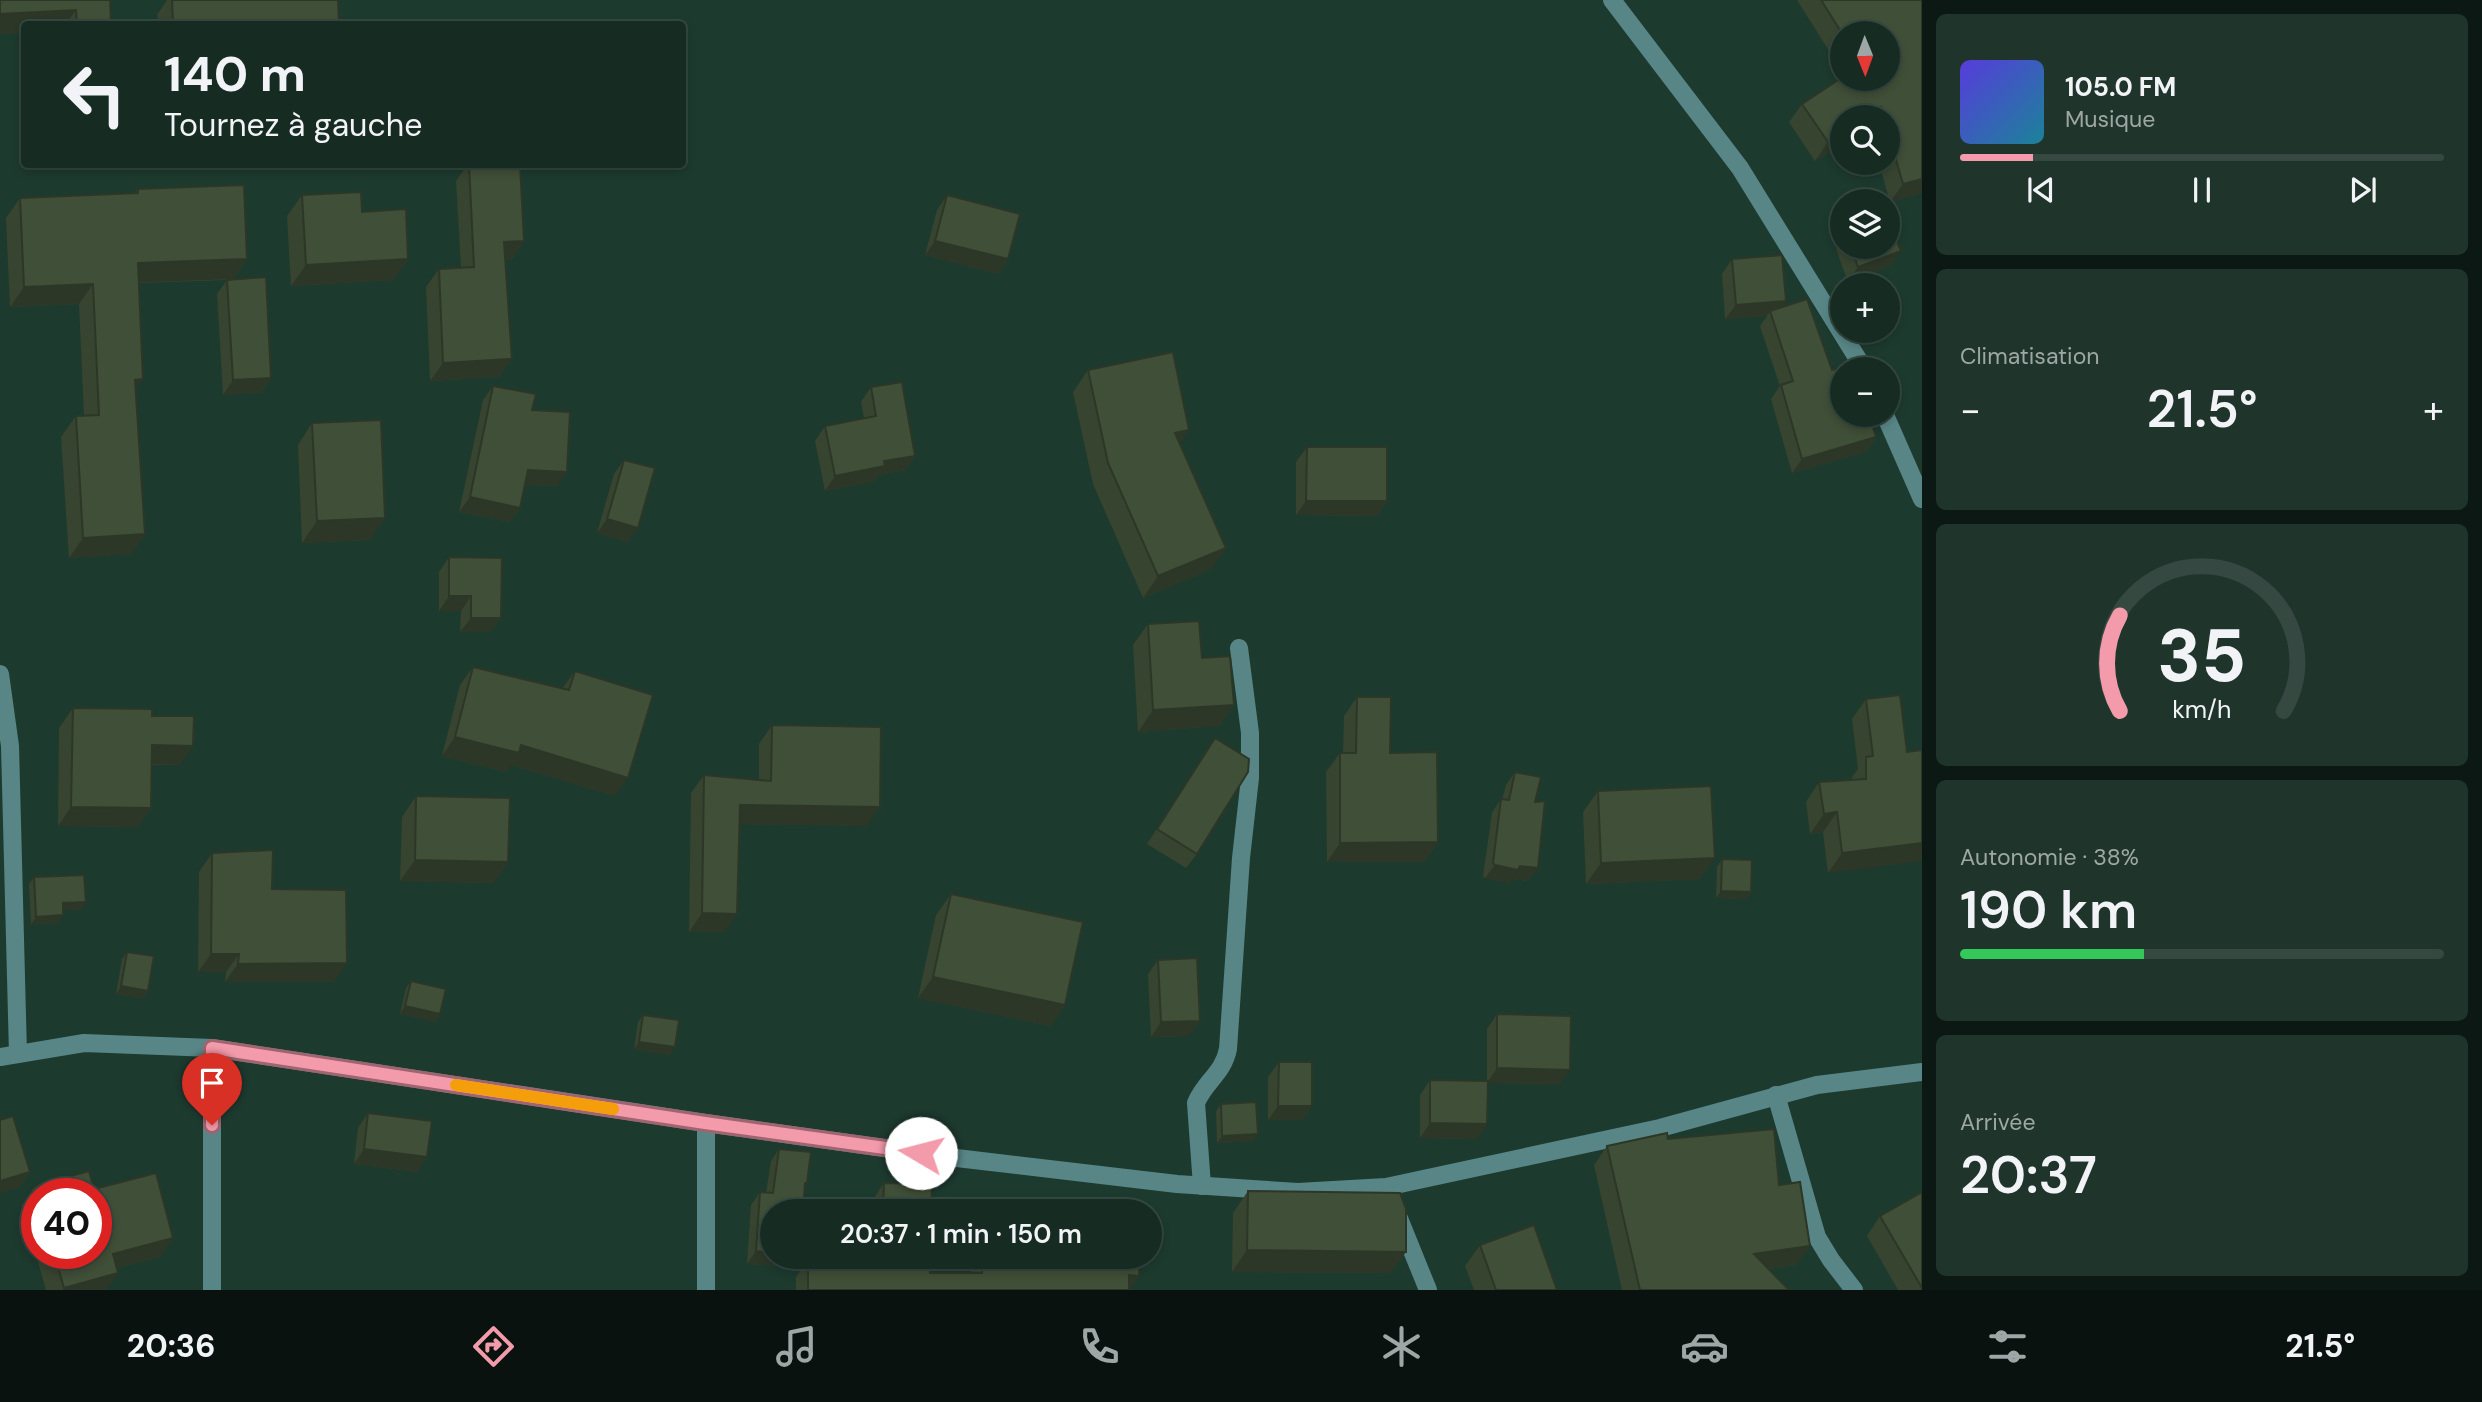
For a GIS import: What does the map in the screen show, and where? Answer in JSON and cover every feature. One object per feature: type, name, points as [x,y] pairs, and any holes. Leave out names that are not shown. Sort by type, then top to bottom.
[{"type":"street","points":[[1612,0],[1740,168],[1857,357]]},
{"type":"street","points":[[1890,427],[1922,499]]},
{"type":"street","points":[[1202,1186],[1196,1102],[1200,1093],[1220,1072],[1228,1049],[1241,858],[1248,803],[1250,733],[1239,648]]},
{"type":"street","points":[[0,674],[10,746],[18,1054]]},
{"type":"street","points":[[0,1057],[84,1043],[212,1048],[948,1157],[1202,1186],[1298,1192],[1386,1187],[1660,1128],[1816,1085],[1922,1072]]},
{"type":"street","points":[[212,1048],[212,1290]]},
{"type":"street","points":[[1776,1095],[1817,1237],[1830,1260],[1854,1290]]},
{"type":"street","points":[[705,1123],[706,1290]]},
{"type":"street","points":[[1386,1187],[1428,1290]]},
{"type":"building","points":[[0,0],[110,0],[111,21],[77,21],[76,10],[0,14]]},
{"type":"building","points":[[172,0],[338,0],[339,21],[173,21]]},
{"type":"building","points":[[1821,0],[1922,0],[1922,179],[1903,184],[1900,174],[1900,105],[1830,105],[1828,142],[1802,104],[1830,86],[1830,91],[1900,91],[1900,21],[1834,21]]},
{"type":"building","points":[[469,168],[520,168],[524,241],[504,242],[512,359],[443,363],[439,269],[474,267]]},
{"type":"building","points":[[244,185],[247,259],[138,263],[143,379],[135,380],[145,534],[83,538],[76,416],[99,415],[93,284],[24,287],[20,198],[138,193],[138,189]]},
{"type":"building","points":[[361,192],[362,212],[406,209],[408,259],[306,265],[302,195]]},
{"type":"building","points":[[947,195],[1020,214],[1008,259],[935,241]]},
{"type":"building","points":[[1782,255],[1786,301],[1736,305],[1732,259]]},
{"type":"building","points":[[1855,259],[1880,259],[1858,267]]},
{"type":"building","points":[[266,277],[271,378],[233,380],[227,280]]},
{"type":"building","points":[[1807,299],[1830,364],[1830,427],[1873,427],[1876,437],[1802,459],[1781,385],[1793,381],[1770,311]]},
{"type":"building","points":[[1173,352],[1189,430],[1175,433],[1226,548],[1158,576],[1108,463],[1088,370]]},
{"type":"building","points":[[902,382],[915,456],[884,461],[885,466],[835,476],[825,426],[876,416],[871,387]]},
{"type":"building","points":[[493,386],[536,394],[532,410],[570,412],[567,472],[528,470],[520,508],[470,497]]},
{"type":"building","points":[[381,420],[385,518],[317,521],[312,423]]},
{"type":"building","points":[[1307,447],[1387,447],[1387,501],[1306,501]]},
{"type":"building","points":[[624,460],[655,468],[638,528],[607,519]]},
{"type":"building","points":[[449,557],[502,558],[501,618],[471,618],[471,596],[449,596]]},
{"type":"building","points":[[1199,621],[1202,658],[1230,656],[1234,705],[1153,710],[1148,624]]},
{"type":"building","points":[[473,667],[569,690],[575,671],[653,695],[628,778],[521,745],[519,753],[455,737]]},
{"type":"building","points":[[1900,695],[1907,752],[1922,750],[1922,843],[1842,853],[1837,812],[1824,814],[1819,782],[1866,779],[1866,757],[1873,756],[1866,699]]},
{"type":"building","points":[[1357,697],[1391,697],[1390,753],[1437,752],[1438,842],[1340,843],[1340,753],[1356,753]]},
{"type":"building","points":[[73,708],[152,709],[152,716],[194,716],[193,746],[152,745],[151,808],[71,807]]},
{"type":"building","points":[[772,725],[881,727],[880,807],[740,805],[737,914],[702,913],[704,775],[771,781]]},
{"type":"building","points":[[1215,738],[1249,759],[1248,772],[1197,854],[1157,829]]},
{"type":"building","points":[[1515,772],[1541,777],[1535,802],[1545,801],[1538,868],[1520,866],[1518,870],[1493,863],[1501,799],[1509,800]]},
{"type":"building","points":[[1711,786],[1715,858],[1601,863],[1598,791]]},
{"type":"building","points":[[416,796],[510,798],[508,862],[415,860]]},
{"type":"building","points":[[273,850],[272,889],[346,890],[347,963],[238,964],[239,954],[211,954],[212,853]]},
{"type":"building","points":[[1722,859],[1752,860],[1751,892],[1721,891]]},
{"type":"building","points":[[84,875],[86,902],[63,903],[63,915],[36,917],[34,877]]},
{"type":"building","points":[[951,894],[1083,922],[1065,1005],[933,977]]},
{"type":"building","points":[[127,952],[154,956],[148,991],[121,986]]},
{"type":"building","points":[[1197,958],[1200,1021],[1161,1022],[1158,960]]},
{"type":"building","points":[[411,981],[446,989],[440,1014],[405,1006]]},
{"type":"building","points":[[1497,1014],[1571,1016],[1570,1070],[1497,1068]]},
{"type":"building","points":[[643,1015],[679,1020],[675,1047],[639,1042]]},
{"type":"building","points":[[1279,1062],[1312,1062],[1312,1106],[1278,1106]]},
{"type":"building","points":[[1430,1080],[1488,1081],[1487,1124],[1430,1123]]},
{"type":"building","points":[[1256,1102],[1258,1134],[1222,1136],[1221,1104]]},
{"type":"building","points":[[368,1113],[432,1121],[427,1157],[364,1149]]},
{"type":"building","points":[[13,1116],[30,1172],[0,1181],[0,1120]]},
{"type":"building","points":[[1774,1129],[1779,1185],[1800,1182],[1810,1246],[1754,1254],[1789,1290],[1640,1290],[1607,1146],[1667,1133],[1668,1139]]},
{"type":"building","points":[[779,1149],[811,1152],[804,1199],[760,1199],[760,1252],[756,1251],[760,1192],[773,1193]]},
{"type":"building","points":[[89,1171],[91,1178],[64,1178]]},
{"type":"building","points":[[156,1173],[173,1238],[113,1254],[118,1273],[64,1288],[59,1269],[112,1269],[112,1184]]},
{"type":"building","points":[[884,1183],[932,1184],[931,1199],[883,1199]]},
{"type":"building","points":[[1248,1191],[1400,1193],[1406,1209],[1406,1252],[1247,1250]]},
{"type":"building","points":[[1922,1192],[1922,1288],[1880,1216]]},
{"type":"building","points":[[1534,1225],[1557,1290],[1496,1290],[1480,1245]]},
{"type":"building","points":[[808,1269],[930,1269],[930,1273],[982,1273],[982,1269],[1139,1269],[1139,1276],[1129,1275],[1129,1290],[808,1290]]},
{"type":"slow traffic","points":[[456,1085],[613,1109]]},
{"type":"route","points":[[212,1125],[212,1048],[921,1153]]}]
